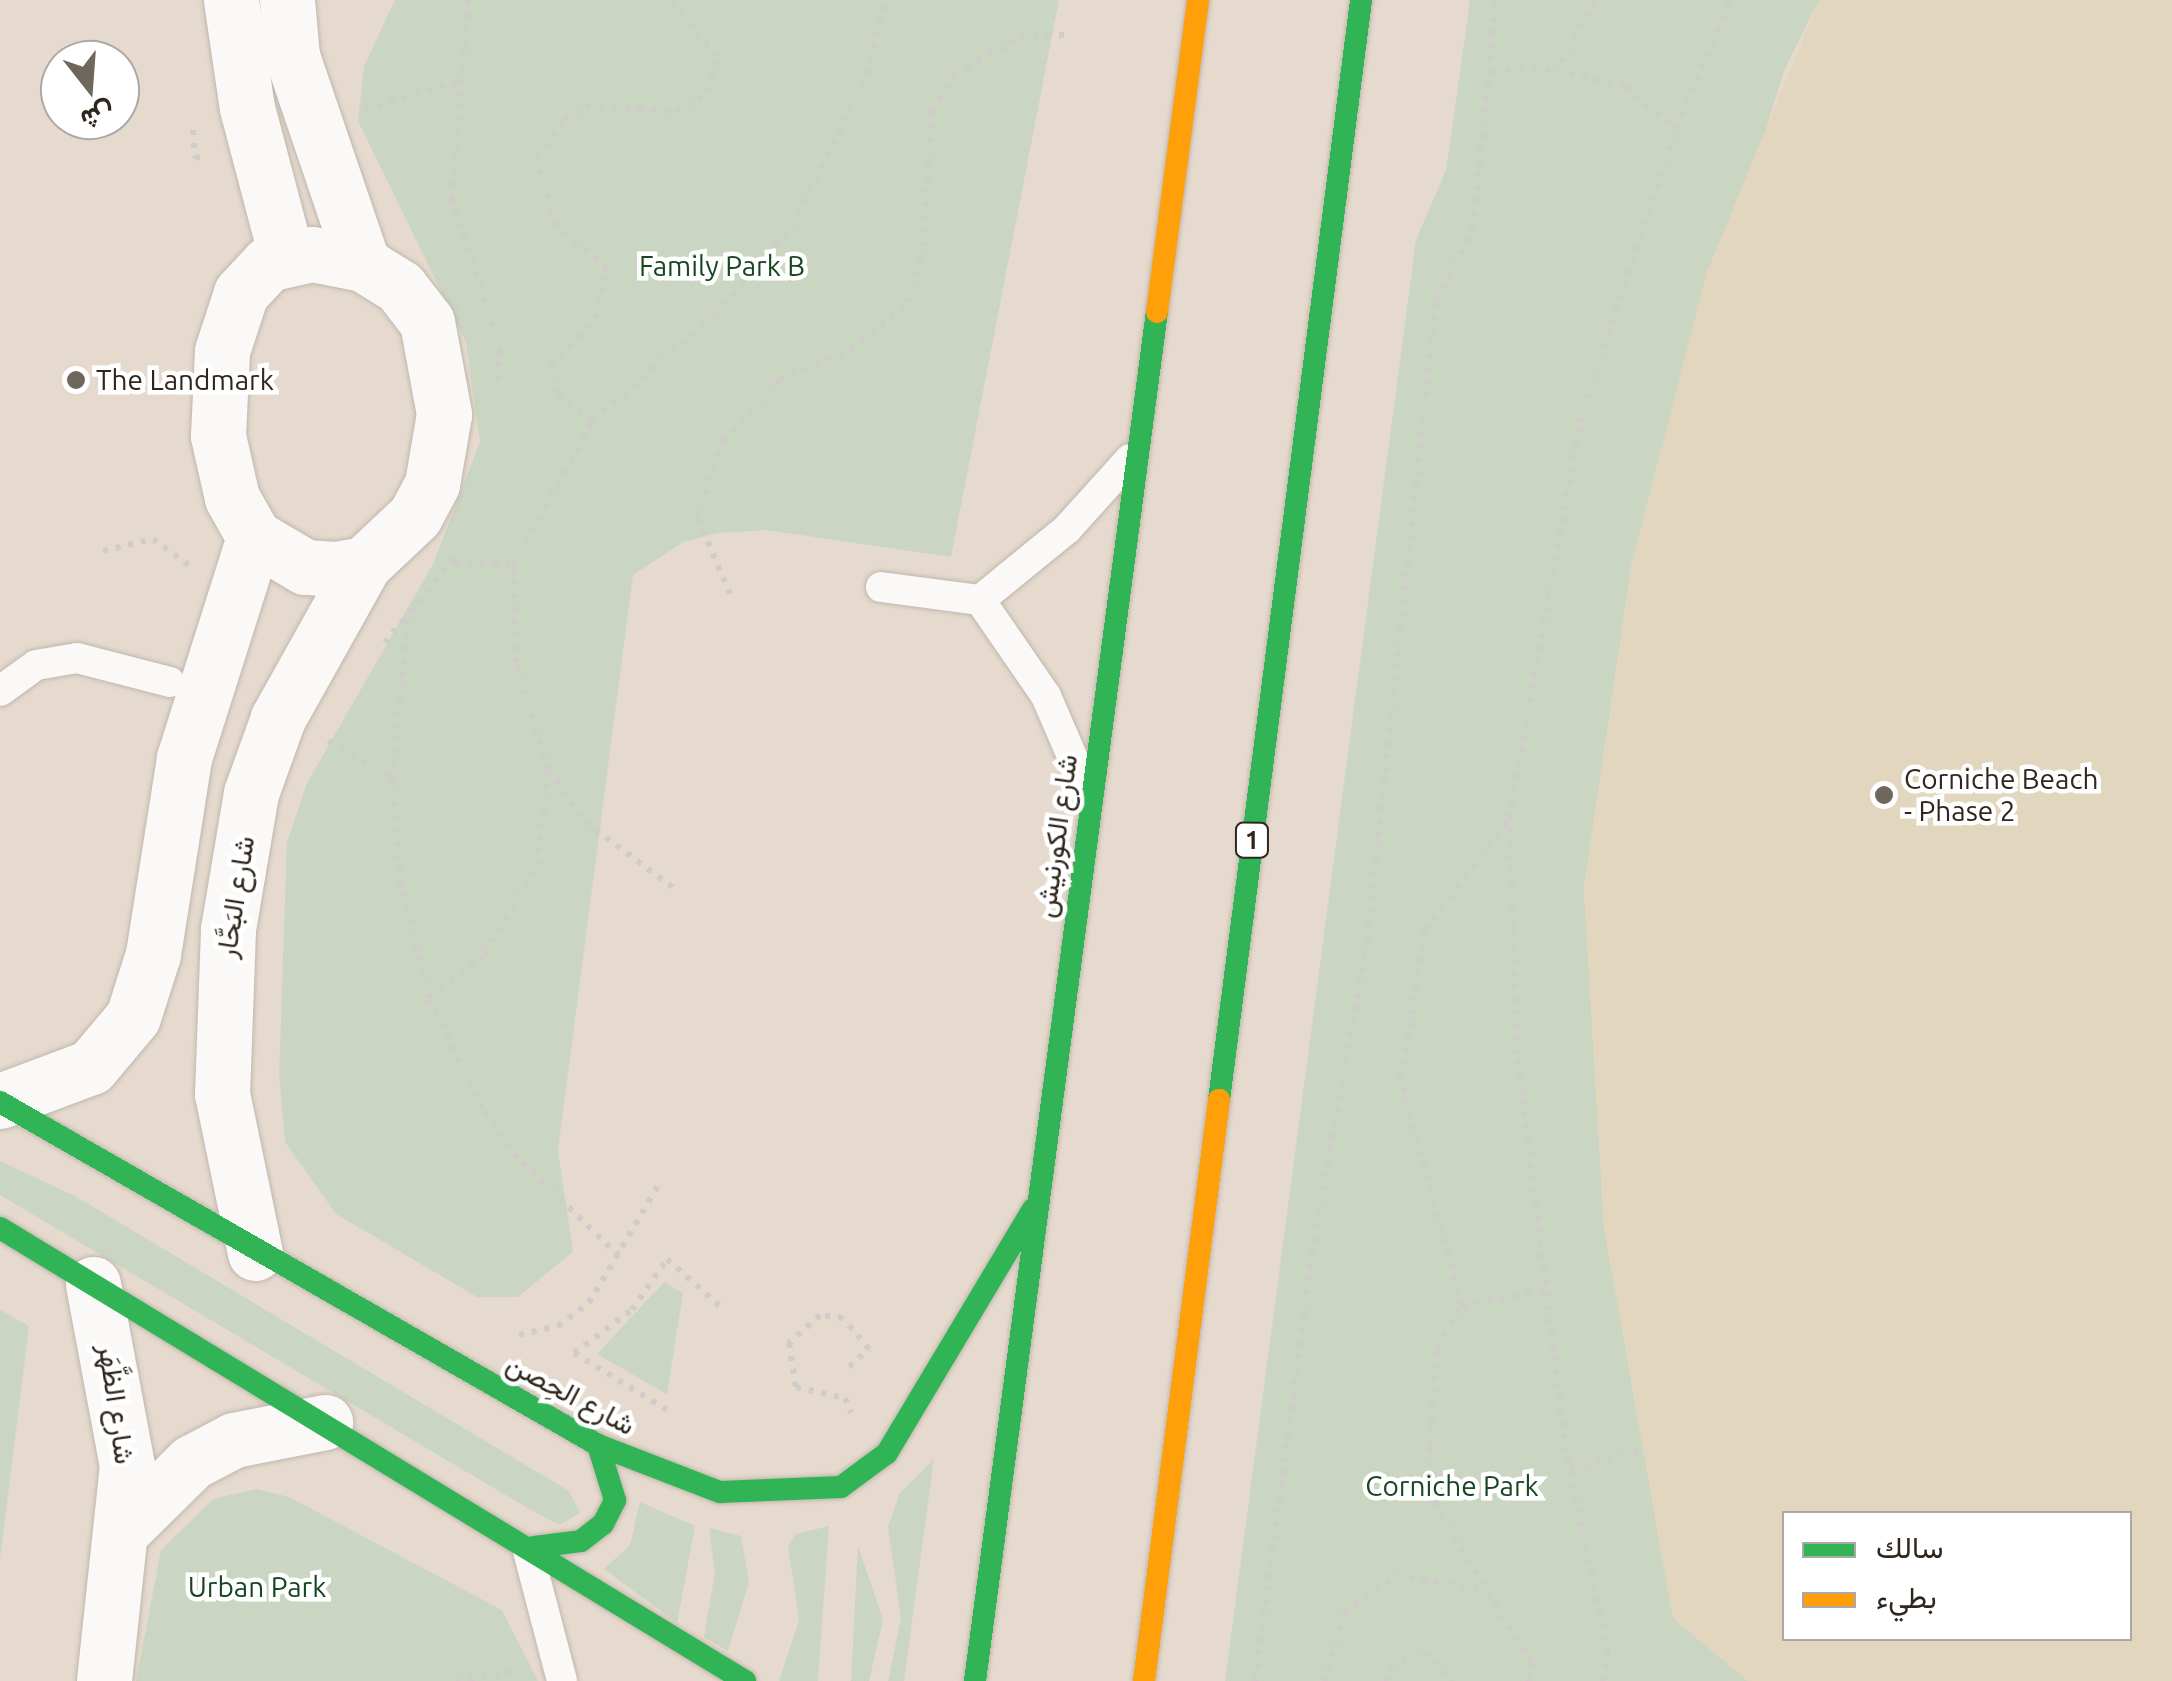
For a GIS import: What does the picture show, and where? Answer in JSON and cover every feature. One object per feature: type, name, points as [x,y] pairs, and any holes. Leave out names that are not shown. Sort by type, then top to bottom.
[{"type":"main road","name":"شارع الكورنيش","points":[[976,1681],[1033,1208],[1142,444],[1198,0]]},
{"type":"main road","name":"1","points":[[1144,1681],[1361,0]]},
{"type":"main road","name":"شارع الحِصن","points":[[0,1102],[255,1253],[598,1445],[720,1492],[841,1486],[887,1452],[915,1415],[1033,1208]]},
{"type":"main road","points":[[0,1228],[325,1422],[744,1681]]},
{"type":"main road","points":[[527,1548],[581,1540],[603,1524],[615,1500],[598,1445]]},
{"type":"street","points":[[231,0],[247,108],[287,258]]},
{"type":"street","points":[[287,0],[292,56],[364,264]]},
{"type":"street","points":[[287,258],[364,264],[400,288],[427,322],[444,414],[424,500],[364,564],[305,566],[254,537],[225,477],[216,394],[241,292],[287,258]]},
{"type":"street","points":[[0,1102],[91,1067],[133,1017],[153,954],[184,758],[254,537]]},
{"type":"street","name":"شارع البَحَّار","points":[[255,1253],[222,1094],[228,929],[251,794],[278,718],[364,564]]},
{"type":"street","name":"شارع الظَّهَر","points":[[93,1284],[122,1404],[126,1526],[104,1681]]},
{"type":"street","name":"شارع الظَّهَر","points":[[126,1526],[192,1462],[278,1426],[325,1422]]},
{"type":"lane","points":[[881,587],[980,600],[1067,529],[1142,444]]},
{"type":"lane","points":[[980,600],[1046,696],[1091,806]]},
{"type":"lane","points":[[0,691],[36,665],[77,658],[170,682]]},
{"type":"lane","points":[[527,1548],[561,1675]]},
{"type":"path","points":[[459,81],[468,0]]},
{"type":"path","points":[[593,422],[564,402],[550,366],[596,318],[607,270],[556,224],[537,158],[564,120],[586,106],[610,101],[676,112],[709,90],[718,72],[710,40],[668,0]]},
{"type":"path","points":[[675,890],[585,822],[548,768],[516,663],[512,565],[593,422],[715,314],[792,226],[867,74],[885,0]]},
{"type":"path","points":[[1255,1681],[1314,1241],[1367,940],[1436,300],[1473,230],[1493,71],[1496,0]]},
{"type":"path","points":[[1557,70],[1594,0]]},
{"type":"path","points":[[1603,1681],[1608,1653],[1570,1468],[1517,1054],[1509,817],[1580,423],[1676,128],[1730,0]]},
{"type":"path","points":[[730,594],[698,519],[723,440],[780,380],[851,350],[908,302],[922,260],[932,112],[954,74],[1020,38],[1072,34]]},
{"type":"path","points":[[1493,71],[1557,70],[1625,87],[1676,128]]},
{"type":"path","points":[[103,551],[129,539],[173,545],[192,582]]},
{"type":"path","points":[[453,563],[512,565]]},
{"type":"path","points":[[409,618],[392,776],[400,880],[429,999],[509,1146],[620,1256]]},
{"type":"path","points":[[313,733],[392,776]]},
{"type":"path","points":[[429,999],[485,954],[515,911],[537,866],[548,768]]},
{"type":"path","points":[[1509,817],[1425,930],[1401,1078],[1462,1306],[1437,1347],[1430,1446],[1435,1505],[1480,1588],[1531,1663],[1528,1681]]},
{"type":"path","points":[[504,1328],[521,1337],[558,1326],[589,1302],[620,1256],[661,1181]]},
{"type":"path","points":[[685,1421],[574,1354],[632,1310],[668,1258],[722,1308]]},
{"type":"path","points":[[1462,1306],[1546,1290]]},
{"type":"path","points":[[849,1367],[869,1349],[843,1318],[820,1315],[788,1343],[796,1387],[844,1398],[852,1411]]},
{"type":"path","points":[[1570,1468],[1644,1451]]},
{"type":"path","points":[[1324,1681],[1344,1614],[1396,1575],[1480,1588]]},
{"type":"path","points":[[1385,1681],[1390,1666],[1426,1652],[1452,1681]]},
{"type":"path","points":[[456,1681],[561,1675]]},
{"type":"green space","name":"Family Park B","points":[[395,0],[1059,0],[951,557],[766,530],[718,533],[683,542],[633,575],[558,1150],[573,1252],[518,1297],[477,1297],[336,1214],[285,1142],[279,1075],[287,842],[307,783],[433,564],[480,442],[466,342],[358,121],[364,66]]},
{"type":"green space","name":"Corniche Park","points":[[1470,0],[1819,0],[1784,71],[1632,562],[1584,888],[1604,1226],[1673,1618],[1748,1681],[1225,1681],[1416,240],[1446,170]]},
{"type":"green space","points":[[0,1161],[75,1196],[569,1491],[580,1513],[559,1525],[529,1509],[0,1195]]},
{"type":"green space","points":[[664,1282],[683,1293],[667,1394],[597,1354]]},
{"type":"green space","points":[[0,1310],[29,1326],[0,1560]]},
{"type":"green space","points":[[934,1459],[904,1681],[888,1681],[901,1618],[888,1526],[900,1493]]},
{"type":"green space","name":"Urban Park","points":[[257,1489],[289,1497],[502,1610],[538,1681],[136,1681],[161,1550],[213,1499]]},
{"type":"green space","points":[[640,1502],[695,1526],[677,1623],[604,1569],[630,1545]]},
{"type":"green space","points":[[829,1526],[818,1681],[779,1681],[799,1620],[788,1546],[796,1534]]},
{"type":"green space","points":[[709,1528],[741,1536],[749,1582],[728,1651],[704,1637],[715,1572]]},
{"type":"green space","points":[[858,1546],[883,1620],[869,1681],[851,1681]]},
{"type":"sand","name":"Corniche Beach - Phase 2","points":[[1819,0],[2172,0],[2172,1681],[1748,1681],[1673,1618],[1604,1226],[1584,888],[1632,562],[1707,272]]},
{"type":"traffic: fast","points":[[1219,1100],[1361,0]]},
{"type":"traffic: fast","points":[[975,1681],[1157,312]]},
{"type":"traffic: fast","points":[[0,1102],[598,1445],[720,1492],[841,1487],[887,1453],[1033,1209]]},
{"type":"traffic: fast","points":[[0,1228],[745,1681]]},
{"type":"traffic: fast","points":[[527,1548],[581,1541],[603,1524],[615,1500],[598,1445]]},
{"type":"traffic: slow","points":[[1157,312],[1198,0]]},
{"type":"traffic: slow","points":[[1144,1681],[1219,1100]]},
{"type":"place","name":"The Landmark","points":[[76,380]]},
{"type":"place","name":"Corniche Beach - Phase 2","points":[[1884,795]]}]
